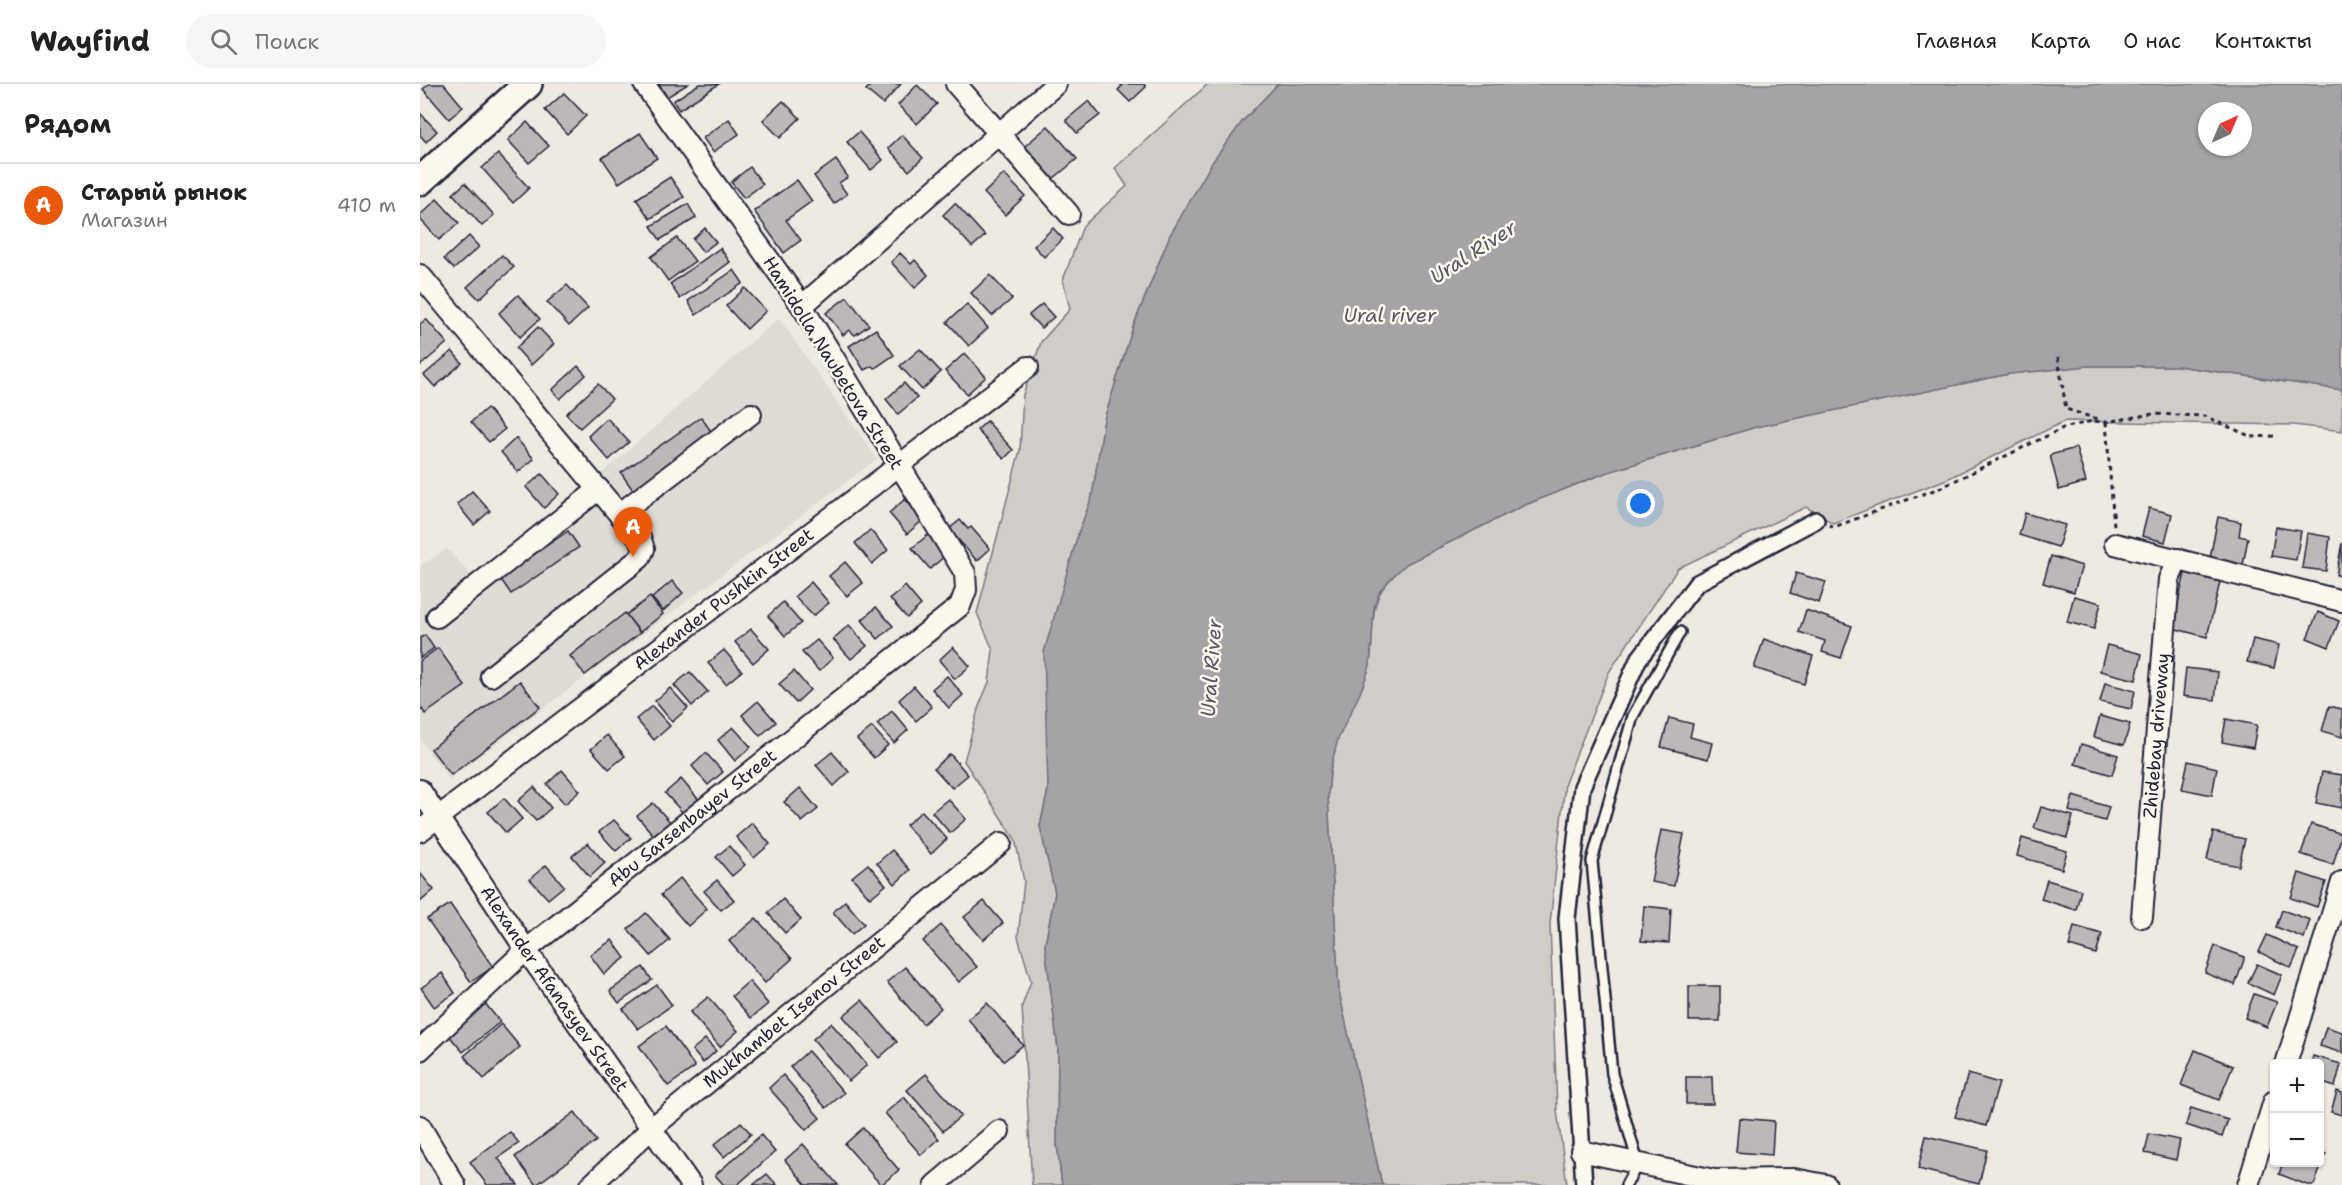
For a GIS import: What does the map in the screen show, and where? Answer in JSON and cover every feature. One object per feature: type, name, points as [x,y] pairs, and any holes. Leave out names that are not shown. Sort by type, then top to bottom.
[{"type":"main road","points":[[420,181],[528,84]]},
{"type":"street","name":"Hamidolla Naubetova Street","points":[[644,84],[802,306],[965,573],[966,590]]},
{"type":"street","points":[[956,84],[1069,214]]},
{"type":"street","points":[[802,306],[1056,84]]},
{"type":"street","points":[[420,274],[620,514],[641,540],[644,549],[640,558],[491,676]]},
{"type":"street","name":"Alexander Pushkin Street","points":[[420,831],[1028,367]]},
{"type":"street","points":[[620,514],[751,414]]},
{"type":"street","points":[[437,617],[599,489]]},
{"type":"street","points":[[1584,1185],[1567,918],[1582,787],[1638,660],[1697,583],[1816,520]]},
{"type":"street","points":[[2115,544],[2342,601]]},
{"type":"street","name":"Zhidebay driveway","points":[[2142,917],[2169,579],[2178,559]]},
{"type":"street","name":"Abu Sarsenbayev Street","points":[[420,1050],[526,950],[960,606],[966,590]]},
{"type":"street","name":"Alexander Afanasyev Street","points":[[420,790],[526,950],[692,1185]]},
{"type":"street","name":"Mukhambet Isenov Street","points":[[591,1185],[653,1127],[1001,843]]},
{"type":"street","points":[[2288,1059],[2342,882]]},
{"type":"street","points":[[2248,1185],[2270,1113]]},
{"type":"street","points":[[420,1126],[455,1185]]},
{"type":"street","points":[[935,1185],[999,1131]]},
{"type":"street","points":[[1581,1151],[1714,1180],[1794,1179],[1826,1185]]},
{"type":"lane","points":[[1626,1185],[1638,1163],[1612,1074],[1592,861],[1633,716],[1680,632]]},
{"type":"path","points":[[2058,357],[2066,409],[2106,422]]},
{"type":"path","points":[[1816,520],[1834,527],[1942,487],[2063,428],[2093,421],[2106,422],[2153,414],[2204,416],[2252,437],[2274,436]]},
{"type":"path","points":[[2106,422],[2115,544]]},
{"type":"shaded area","points":[[1208,84],[1278,84],[1242,122],[1170,235],[1133,327],[1104,420],[1092,497],[1078,534],[1048,749],[1048,790],[1040,826],[1055,893],[1045,945],[1058,1049],[1057,1145],[1062,1185],[1032,1185],[1022,1006],[1031,981],[1018,937],[1024,881],[1015,839],[964,761],[979,706],[989,682],[993,650],[977,613],[1020,450],[1023,395],[1041,342],[1070,309],[1063,280],[1083,226],[1127,186],[1115,168]]},
{"type":"shaded area","points":[[779,318],[877,459],[449,779],[420,740],[420,566],[447,549],[480,585],[609,497],[599,476]]},
{"type":"shaded area","points":[[2087,366],[2178,366],[2342,390],[2342,431],[2294,425],[2065,421],[1947,479],[1833,523],[1806,507],[1678,568],[1609,672],[1565,783],[1550,924],[1557,1110],[1567,1185],[1382,1185],[1339,992],[1328,797],[1336,746],[1366,677],[1371,658],[1376,604],[1387,582],[1406,564],[1525,505],[1605,473],[1756,427],[2009,374]]},
{"type":"water","name":"Ural river","points":[[1278,84],[2342,84],[2342,390],[2178,366],[2088,366],[2009,374],[1756,427],[1605,473],[1525,505],[1406,564],[1380,591],[1374,608],[1370,666],[1338,739],[1330,770],[1328,797],[1339,992],[1382,1185],[1062,1185],[1057,1145],[1058,1049],[1045,945],[1055,893],[1040,826],[1048,790],[1044,652],[1078,534],[1092,497],[1104,420],[1133,327],[1170,235],[1213,161],[1242,122]]},
{"type":"building","points":[[429,84],[444,84],[463,107],[449,119],[423,89]]},
{"type":"building","points":[[659,84],[688,84],[667,97]]},
{"type":"building","points":[[699,84],[719,84],[679,110],[673,101]]},
{"type":"building","points":[[872,84],[901,84],[883,104],[866,90]]},
{"type":"building","points":[[1120,84],[1144,84],[1146,87],[1130,102],[1118,90],[1122,86]]},
{"type":"building","points":[[917,85],[937,104],[917,124],[898,105]]},
{"type":"building","points":[[564,93],[586,116],[567,134],[545,110]]},
{"type":"building","points":[[783,101],[800,118],[780,138],[763,120]]},
{"type":"building","points":[[1089,101],[1100,115],[1077,133],[1066,120]]},
{"type":"building","points":[[420,113],[437,131],[426,142],[420,135]]},
{"type":"building","points":[[729,119],[739,134],[713,152],[703,138]]},
{"type":"building","points":[[527,122],[549,146],[529,163],[508,140]]},
{"type":"building","points":[[1048,126],[1077,159],[1053,179],[1025,146]]},
{"type":"building","points":[[859,132],[883,160],[871,170],[847,142]]},
{"type":"building","points":[[640,133],[657,158],[619,183],[602,158]]},
{"type":"building","points":[[902,135],[923,158],[909,171],[888,148]]},
{"type":"building","points":[[498,154],[529,188],[513,203],[482,168]]},
{"type":"building","points":[[836,160],[848,177],[839,183],[847,194],[834,204],[814,176]]},
{"type":"building","points":[[750,167],[763,184],[744,198],[731,182]]},
{"type":"building","points":[[1004,174],[1025,196],[1005,215],[984,193]]},
{"type":"building","points":[[670,177],[684,197],[650,219],[636,199]]},
{"type":"building","points":[[797,180],[812,201],[786,220],[801,240],[784,253],[754,211]]},
{"type":"building","points":[[465,183],[494,215],[482,226],[453,194]]},
{"type":"building","points":[[437,199],[459,223],[439,240],[420,219],[420,215]]},
{"type":"building","points":[[955,203],[985,236],[972,247],[943,215]]},
{"type":"building","points":[[688,204],[696,218],[660,240],[651,226]]},
{"type":"building","points":[[705,228],[716,242],[703,252],[693,239]]},
{"type":"building","points":[[1053,228],[1063,239],[1044,257],[1034,246]]},
{"type":"building","points":[[469,236],[479,247],[454,269],[444,259]]},
{"type":"building","points":[[677,238],[695,261],[668,281],[651,257]]},
{"type":"building","points":[[720,248],[730,262],[680,299],[670,284]]},
{"type":"building","points":[[900,253],[911,264],[915,260],[928,275],[915,288],[891,262]]},
{"type":"building","points":[[502,255],[514,267],[479,299],[467,287]]},
{"type":"building","points":[[734,270],[743,283],[696,315],[688,301]]},
{"type":"building","points":[[990,275],[1012,299],[992,316],[971,293]]},
{"type":"building","points":[[567,285],[588,308],[569,326],[547,302]]},
{"type":"building","points":[[745,288],[766,311],[747,329],[726,306]]},
{"type":"building","points":[[518,295],[540,319],[520,337],[499,313]]},
{"type":"building","points":[[847,297],[869,325],[855,335],[849,330],[843,335],[826,313]]},
{"type":"building","points":[[967,304],[988,328],[969,346],[947,322]]},
{"type":"building","points":[[1042,304],[1054,317],[1041,328],[1029,315]]},
{"type":"building","points":[[426,319],[447,343],[420,366],[420,324]]},
{"type":"building","points":[[538,327],[554,344],[531,365],[516,348]]},
{"type":"building","points":[[876,329],[894,355],[875,368],[872,366],[864,370],[849,346]]},
{"type":"building","points":[[920,349],[941,372],[922,390],[900,366]]},
{"type":"building","points":[[452,351],[462,363],[435,387],[424,375]]},
{"type":"building","points":[[965,353],[986,377],[967,394],[945,371]]},
{"type":"building","points":[[578,366],[586,375],[560,399],[552,390]]},
{"type":"building","points":[[904,383],[917,398],[898,414],[886,399]]},
{"type":"building","points":[[598,384],[612,399],[580,428],[566,414]]},
{"type":"building","points":[[487,408],[505,429],[489,442],[471,422]]},
{"type":"building","points":[[701,417],[715,437],[635,493],[621,473]]},
{"type":"building","points":[[607,418],[629,442],[609,460],[588,436]]},
{"type":"building","points":[[987,421],[1013,450],[1004,459],[977,430]]},
{"type":"building","points":[[516,438],[534,459],[518,472],[501,452]]},
{"type":"building","points":[[2076,448],[2086,482],[2059,490],[2050,455]]},
{"type":"building","points":[[542,474],[559,494],[544,508],[526,487]]},
{"type":"building","points":[[472,491],[490,511],[474,525],[457,504]]},
{"type":"building","points":[[905,499],[923,520],[907,534],[889,513]]},
{"type":"building","points":[[2149,508],[2172,514],[2165,542],[2142,536]]},
{"type":"building","points":[[2025,513],[2065,525],[2058,547],[2019,535]]},
{"type":"building","points":[[2218,517],[2241,522],[2239,536],[2248,538],[2243,565],[2210,558]]},
{"type":"building","points":[[960,520],[968,529],[971,527],[990,549],[977,561],[949,529]]},
{"type":"building","points":[[2276,527],[2301,531],[2296,560],[2271,556]]},
{"type":"building","points":[[870,530],[888,550],[872,564],[855,543]]},
{"type":"building","points":[[568,531],[579,547],[511,594],[500,578]]},
{"type":"building","points":[[2307,533],[2330,537],[2326,571],[2302,568]]},
{"type":"building","points":[[928,535],[946,555],[930,569],[912,548]]},
{"type":"building","points":[[2342,543],[2342,576],[2336,575]]},
{"type":"building","points":[[2051,556],[2082,566],[2074,592],[2043,583]]},
{"type":"building","points":[[845,562],[863,583],[847,596],[829,576]]},
{"type":"building","points":[[1796,573],[1826,582],[1819,603],[1790,593]]},
{"type":"building","points":[[2185,573],[2220,582],[2207,637],[2172,628]]},
{"type":"building","points":[[672,581],[683,593],[663,611],[652,598]]},
{"type":"building","points":[[811,582],[829,603],[813,616],[795,596]]},
{"type":"building","points":[[905,586],[921,605],[907,618],[890,599]]},
{"type":"building","points":[[2074,596],[2101,603],[2094,629],[2067,622]]},
{"type":"building","points":[[650,597],[663,614],[640,632],[626,615]]},
{"type":"building","points":[[783,602],[801,623],[785,636],[768,616]]},
{"type":"building","points":[[876,607],[893,626],[878,639],[862,620]]},
{"type":"building","points":[[1806,610],[1852,626],[1841,658],[1822,652],[1825,641],[1799,632]]},
{"type":"building","points":[[2318,612],[2339,621],[2329,647],[2307,638]]},
{"type":"building","points":[[625,613],[640,633],[585,675],[570,656]]},
{"type":"building","points":[[849,625],[867,646],[851,659],[833,639]]},
{"type":"building","points":[[751,629],[769,649],[753,663],[735,642]]},
{"type":"building","points":[[425,635],[434,648],[420,658],[420,638]]},
{"type":"building","points":[[1764,639],[1813,656],[1804,684],[1754,668]]},
{"type":"building","points":[[2253,639],[2279,645],[2274,668],[2247,662]]},
{"type":"building","points":[[817,640],[833,658],[819,671],[802,652]]},
{"type":"building","points":[[2107,645],[2142,654],[2136,680],[2100,671]]},
{"type":"building","points":[[953,647],[970,666],[955,679],[939,660]]},
{"type":"building","points":[[438,648],[465,686],[425,714],[422,709],[420,711],[420,661]]},
{"type":"building","points":[[724,650],[742,671],[726,684],[708,663]]},
{"type":"building","points":[[2186,668],[2218,672],[2215,700],[2183,696]]},
{"type":"building","points":[[794,671],[810,690],[796,703],[779,684]]},
{"type":"building","points":[[690,672],[708,692],[692,706],[674,685]]},
{"type":"building","points":[[947,676],[963,695],[949,708],[932,689]]},
{"type":"building","points":[[520,681],[540,707],[451,775],[431,749]]},
{"type":"building","points":[[2105,683],[2135,691],[2131,709],[2100,702]]},
{"type":"building","points":[[914,686],[932,707],[916,721],[899,700]]},
{"type":"building","points":[[670,688],[688,708],[672,722],[655,701]]},
{"type":"building","points":[[758,701],[776,722],[760,736],[742,715]]},
{"type":"building","points":[[652,706],[670,726],[654,740],[636,719]]},
{"type":"building","points":[[2329,706],[2342,709],[2342,737],[2322,731]]},
{"type":"building","points":[[892,711],[908,730],[894,743],[877,724]]},
{"type":"building","points":[[2100,716],[2130,724],[2124,745],[2094,737]]},
{"type":"building","points":[[1669,718],[1693,724],[1690,737],[1712,743],[1708,759],[1661,747]]},
{"type":"building","points":[[2226,719],[2257,725],[2253,748],[2222,742]]},
{"type":"building","points":[[733,727],[751,747],[735,761],[718,740]]},
{"type":"building","points":[[872,727],[888,745],[874,758],[857,739]]},
{"type":"building","points":[[607,735],[625,756],[609,769],[591,749]]},
{"type":"building","points":[[2081,744],[2118,755],[2112,775],[2075,764]]},
{"type":"building","points":[[832,752],[849,772],[834,786],[816,765]]},
{"type":"building","points":[[706,753],[723,772],[708,785],[692,766]]},
{"type":"building","points":[[950,754],[968,775],[952,788],[934,768]]},
{"type":"building","points":[[2188,761],[2217,768],[2212,795],[2182,789]]},
{"type":"building","points":[[562,770],[580,791],[565,804],[547,784]]},
{"type":"building","points":[[2322,772],[2342,775],[2342,808],[2316,803]]},
{"type":"building","points":[[681,779],[699,800],[683,813],[665,793]]},
{"type":"building","points":[[534,787],[551,808],[536,821],[518,801]]},
{"type":"building","points":[[800,788],[818,809],[802,822],[784,802]]},
{"type":"building","points":[[2073,796],[2109,807],[2105,821],[2069,811]]},
{"type":"building","points":[[504,798],[522,819],[506,833],[488,812]]},
{"type":"building","points":[[948,799],[966,819],[950,833],[932,812]]},
{"type":"building","points":[[653,803],[671,823],[655,837],[637,816]]},
{"type":"building","points":[[2041,807],[2073,816],[2067,838],[2034,828]]},
{"type":"building","points":[[922,811],[947,839],[931,854],[906,825]]},
{"type":"building","points":[[614,820],[631,838],[616,851],[599,832]]},
{"type":"building","points":[[752,823],[770,844],[754,858],[736,837]]},
{"type":"building","points":[[2311,824],[2342,834],[2333,865],[2301,854]]},
{"type":"building","points":[[1661,830],[1684,834],[1674,886],[1651,882]]},
{"type":"building","points":[[2213,832],[2245,839],[2239,866],[2207,860]]},
{"type":"building","points":[[2022,838],[2067,851],[2062,869],[2017,856]]},
{"type":"building","points":[[588,843],[605,863],[590,877],[572,856]]},
{"type":"building","points":[[729,846],[745,865],[732,876],[716,857]]},
{"type":"building","points":[[892,850],[910,870],[895,884],[877,863]]},
{"type":"building","points":[[868,864],[886,885],[870,898],[852,877]]},
{"type":"building","points":[[546,865],[564,886],[548,899],[530,879]]},
{"type":"building","points":[[420,873],[434,890],[420,902]]},
{"type":"building","points":[[2299,873],[2326,882],[2317,907],[2291,898]]},
{"type":"building","points":[[680,878],[707,909],[688,926],[661,895]]},
{"type":"building","points":[[717,880],[734,900],[721,910],[704,891]]},
{"type":"building","points":[[2047,880],[2081,890],[2076,910],[2041,899]]},
{"type":"building","points":[[783,899],[801,920],[785,933],[768,913]]},
{"type":"building","points":[[845,901],[864,924],[852,934],[833,912]]},
{"type":"building","points":[[984,901],[1003,923],[983,940],[964,917]]},
{"type":"building","points":[[450,904],[493,967],[471,982],[427,919]]},
{"type":"building","points":[[1644,906],[1671,909],[1669,943],[1641,941]]},
{"type":"building","points":[[2282,910],[2310,920],[2304,938],[2276,927]]},
{"type":"building","points":[[646,913],[670,940],[651,956],[628,929]]},
{"type":"building","points":[[756,918],[792,959],[765,983],[729,941]]},
{"type":"building","points":[[941,925],[977,967],[959,982],[923,941]]},
{"type":"building","points":[[2074,926],[2102,934],[2096,954],[2069,946]]},
{"type":"building","points":[[2267,935],[2299,950],[2291,968],[2259,952]]},
{"type":"building","points":[[612,940],[625,958],[604,974],[590,955]]},
{"type":"building","points":[[2215,946],[2245,957],[2235,985],[2205,973]]},
{"type":"building","points":[[2257,964],[2282,975],[2274,995],[2248,983]]},
{"type":"building","points":[[643,967],[652,980],[619,1003],[610,991]]},
{"type":"building","points":[[905,967],[941,1008],[923,1024],[887,982]]},
{"type":"building","points":[[442,973],[455,993],[434,1007],[421,988]]},
{"type":"building","points":[[749,981],[768,1004],[751,1018],[732,996]]},
{"type":"building","points":[[657,985],[672,1005],[638,1029],[623,1009]]},
{"type":"building","points":[[1689,986],[1720,986],[1720,1021],[1689,1021]]},
{"type":"building","points":[[2254,994],[2277,1002],[2267,1027],[2245,1018]]},
{"type":"building","points":[[708,997],[738,1031],[720,1047],[690,1012]]},
{"type":"building","points":[[862,1000],[897,1042],[879,1058],[843,1016]]},
{"type":"building","points":[[484,1002],[500,1022],[463,1052],[446,1032]]},
{"type":"building","points":[[987,1003],[1023,1045],[1004,1061],[968,1019]]},
{"type":"building","points":[[831,1023],[867,1065],[849,1081],[813,1039]]},
{"type":"building","points":[[501,1024],[520,1047],[484,1079],[464,1056]]},
{"type":"building","points":[[666,1026],[695,1067],[668,1086],[639,1046]]},
{"type":"building","points":[[2326,1027],[2342,1032],[2342,1053],[2320,1046]]},
{"type":"building","points":[[705,1039],[716,1051],[703,1063],[692,1050]]},
{"type":"building","points":[[2195,1050],[2233,1066],[2219,1100],[2181,1085]]},
{"type":"building","points":[[808,1051],[844,1093],[826,1108],[790,1067]]},
{"type":"building","points":[[2324,1059],[2341,1064],[2335,1087],[2324,1083]]},
{"type":"building","points":[[926,1074],[961,1116],[943,1131],[907,1090]]},
{"type":"building","points":[[1968,1074],[1999,1083],[1986,1126],[1955,1117]]},
{"type":"building","points":[[783,1075],[820,1118],[806,1130],[769,1088]]},
{"type":"building","points":[[1686,1077],[1712,1077],[1713,1104],[1686,1104]]},
{"type":"building","points":[[2337,1091],[2342,1093],[2342,1115],[2331,1112]]},
{"type":"building","points":[[904,1097],[939,1139],[921,1155],[885,1113]]},
{"type":"building","points":[[2191,1108],[2228,1120],[2222,1137],[2186,1125]]},
{"type":"building","points":[[575,1112],[596,1141],[536,1185],[515,1157]]},
{"type":"building","points":[[1739,1118],[1774,1121],[1772,1155],[1736,1152]]},
{"type":"building","points":[[741,1122],[751,1134],[724,1157],[714,1145]]},
{"type":"building","points":[[863,1128],[899,1170],[881,1185],[845,1144]]},
{"type":"building","points":[[510,1132],[519,1143],[498,1158],[518,1185],[487,1185],[470,1162]]},
{"type":"building","points":[[2149,1134],[2180,1140],[2176,1160],[2145,1153]]},
{"type":"building","points":[[761,1135],[775,1152],[737,1185],[724,1185],[715,1175]]},
{"type":"building","points":[[1926,1136],[1987,1150],[1979,1184],[1918,1169]]},
{"type":"building","points":[[803,1144],[838,1185],[806,1185],[785,1160]]},
{"type":"building","points":[[2281,1167],[2321,1167],[2314,1185],[2307,1185],[2279,1174]]},
{"type":"building","points":[[767,1174],[777,1185],[753,1185]]},
{"type":"place","name":"Старый рынок","points":[[633,557]]},
{"type":"water label","name":"Ural River","points":[[1473,252]]},
{"type":"water label","name":"Ural River","points":[[1211,668]]}]
